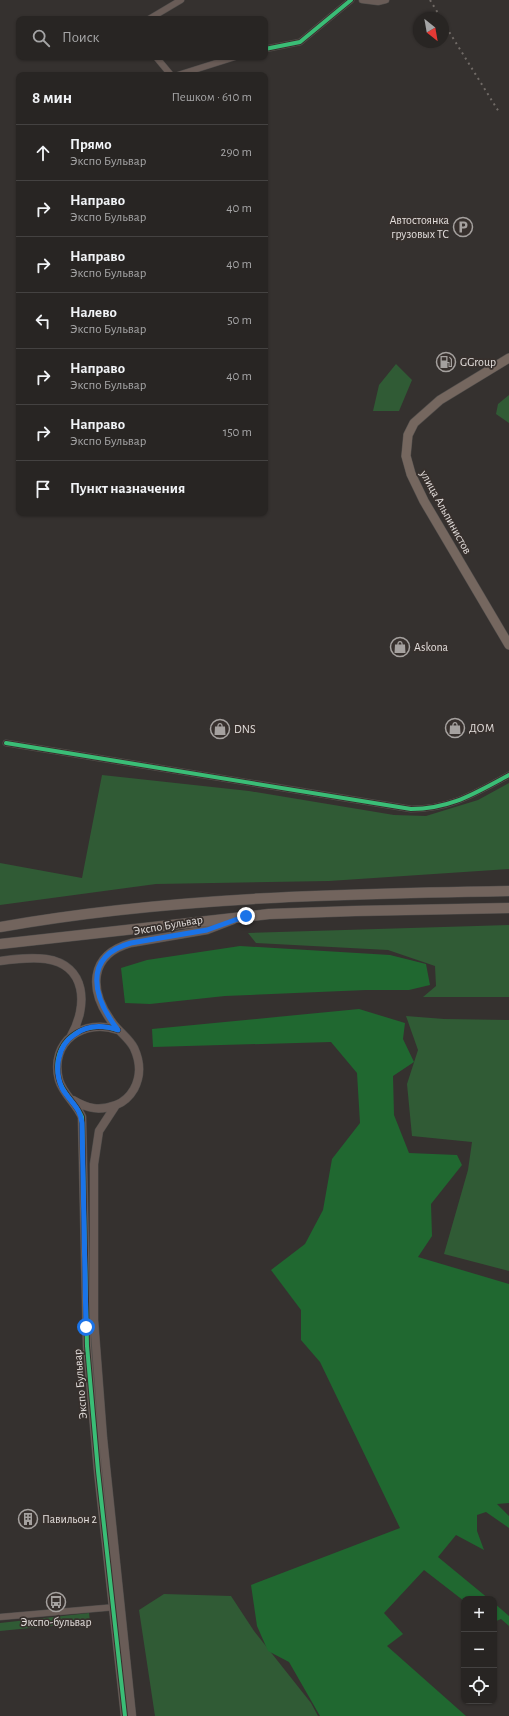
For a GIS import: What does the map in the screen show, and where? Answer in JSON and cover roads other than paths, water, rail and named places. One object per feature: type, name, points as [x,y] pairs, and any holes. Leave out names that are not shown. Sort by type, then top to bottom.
[{"type":"main road","name":"улица Альпинистов","points":[[509,358],[440,400],[414,423],[408,435],[406,456],[411,474],[424,501],[509,645]]},
{"type":"main road","points":[[486,372],[509,362]]},
{"type":"main road","points":[[478,892],[509,886]]},
{"type":"main road","points":[[0,926],[94,913],[267,897],[509,891]]},
{"type":"main road","points":[[0,944],[246,916],[355,911],[509,908]]},
{"type":"main road","points":[[487,909],[509,912]]},
{"type":"street","points":[[154,16],[181,0]]},
{"type":"street","points":[[268,48],[300,42],[351,0]]},
{"type":"street","points":[[362,0],[378,2],[386,0]]},
{"type":"street","points":[[158,60],[168,72]]},
{"type":"street","points":[[188,72],[226,60]]},
{"type":"street","points":[[6,743],[410,809],[436,808],[470,796],[509,775]]},
{"type":"street","name":"Экспо Бульвар","points":[[68,1096],[84,1106],[104,1109],[123,1102],[131,1093],[139,1074],[138,1061],[133,1047],[118,1030],[105,1010],[96,986],[98,969],[108,954],[126,944],[207,930],[246,916]]},
{"type":"street","name":"Экспо Бульвар","points":[[0,962],[29,958],[47,959],[64,965],[71,970],[77,979],[82,994],[80,1014],[71,1037],[63,1046],[58,1063],[59,1079],[62,1088],[80,1111],[82,1123],[87,1346],[116,1606],[132,1716]]},
{"type":"street","points":[[71,1037],[91,1027],[109,1027],[118,1030]]},
{"type":"street","name":"Экспо Бульвар","points":[[116,1105],[99,1131],[94,1164],[94,1320],[125,1716]]},
{"type":"street","points":[[0,1617],[116,1606]]},
{"type":"railway","points":[[430,0],[437,12]]},
{"type":"railway","points":[[449,32],[499,112]]},
{"type":"place","name":"Автостоянка грузовых ТС","points":[[463,227]]},
{"type":"place","name":"GGroup","points":[[446,362]]},
{"type":"place","name":"Askona","points":[[400,647]]},
{"type":"place","name":"ДОМ","points":[[455,728]]},
{"type":"place","name":"DNS","points":[[220,729]]},
{"type":"place","name":"Павильон 2","points":[[28,1519]]},
{"type":"place","name":"Экспо-бульвар","points":[[56,1602]]}]
